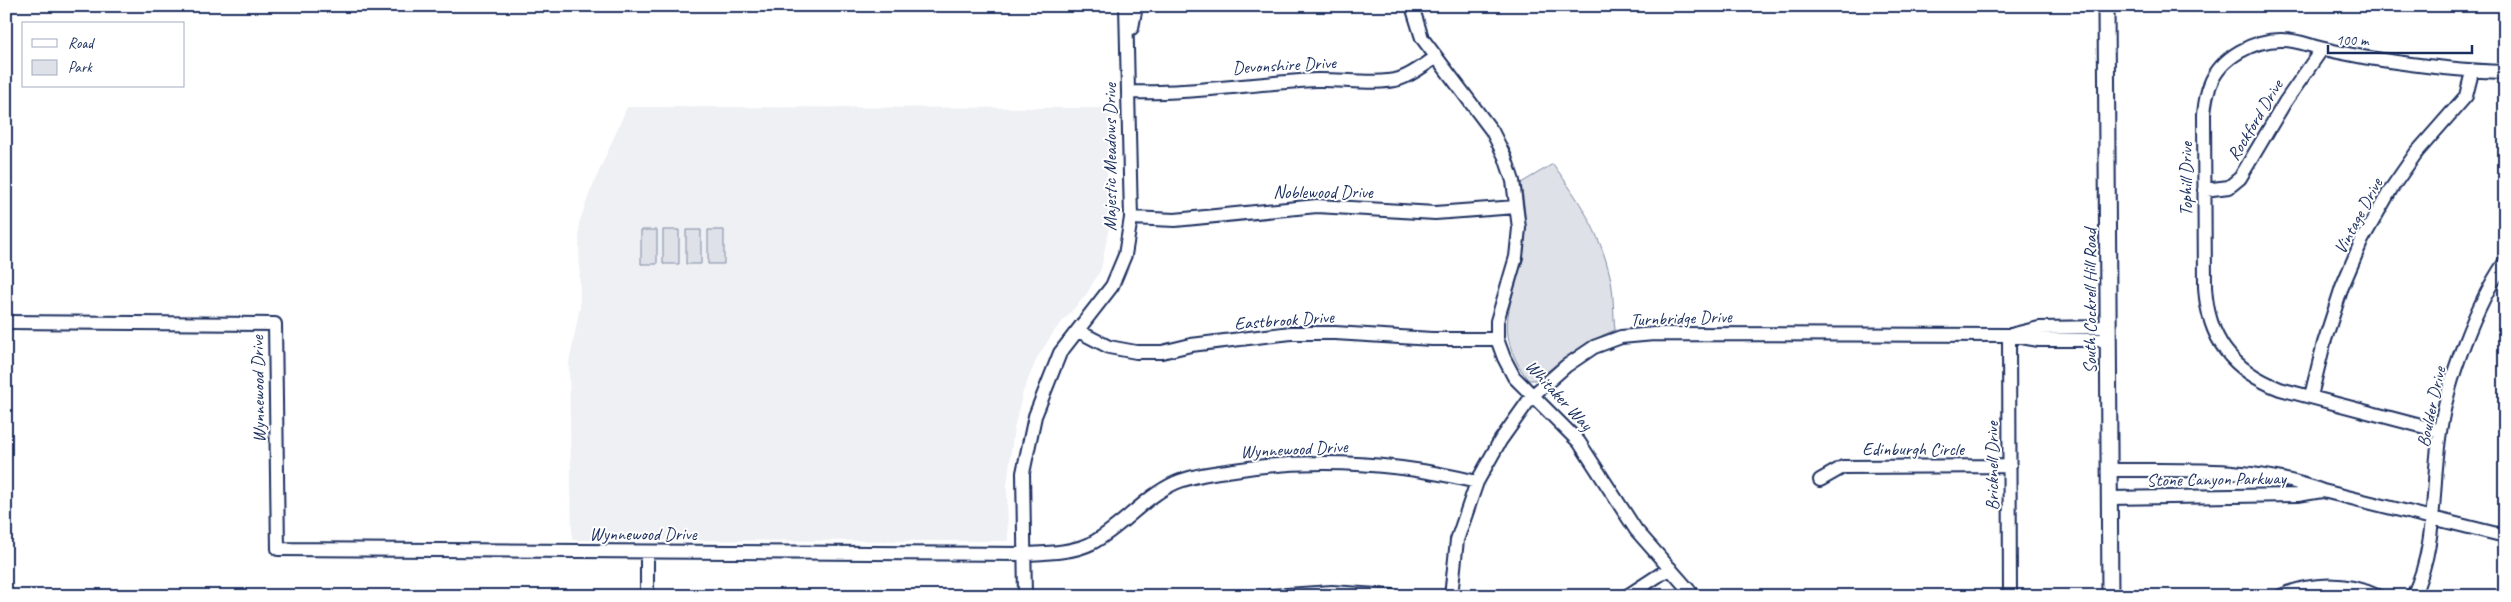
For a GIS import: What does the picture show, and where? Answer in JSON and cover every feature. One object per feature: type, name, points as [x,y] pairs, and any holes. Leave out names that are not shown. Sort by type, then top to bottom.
[{"type":"main road","name":"South Cockrell Hill Road","points":[[2106,6],[2110,596]]},
{"type":"street","name":"Majestic Meadows Drive","points":[[1025,596],[1023,473],[1035,416],[1060,353],[1112,286],[1120,271],[1125,255],[1131,218],[1126,6]]},
{"type":"street","name":"Majestic Meadows Drive","points":[[1128,52],[1136,6]]},
{"type":"street","name":"Whitaker Way","points":[[1412,6],[1422,38],[1435,58],[1454,79],[1492,130],[1513,181],[1519,228],[1516,257],[1497,321],[1497,339],[1514,377],[1579,442],[1636,530],[1694,596]]},
{"type":"street","name":"Tophill Drive","points":[[2440,431],[2258,380],[2243,370],[2220,343],[2210,324],[2206,307],[2204,114],[2210,84],[2217,72],[2245,48],[2264,42],[2284,40],[2366,57],[2472,72],[2505,72]]},
{"type":"street","name":"Rockford Drive","points":[[2204,190],[2229,187],[2240,178],[2276,116],[2322,49]]},
{"type":"street","name":"Devonshire Drive","points":[[1129,92],[1160,93],[1257,83],[1334,79],[1378,82],[1400,79],[1435,58]]},
{"type":"street","name":"Vintage Drive","points":[[2311,396],[2324,343],[2342,288],[2362,240],[2391,189],[2416,152],[2466,96],[2472,72]]},
{"type":"street","name":"Noblewood Drive","points":[[1131,218],[1176,220],[1317,206],[1435,213],[1516,207]]},
{"type":"street","name":"Boulder Drive","points":[[2413,596],[2426,563],[2440,431],[2466,341],[2486,294],[2505,262]]},
{"type":"street","name":"Wynnewood Drive","points":[[6,322],[275,324],[278,549],[1025,554],[1060,552],[1091,543],[1176,483],[1215,473],[1262,465],[1313,462],[1377,464],[1441,473],[1477,482]]},
{"type":"street","name":"Turnbridge Drive","points":[[1451,596],[1457,540],[1477,482],[1500,440],[1532,396],[1566,366],[1594,347],[1621,337],[1654,334],[2009,335],[2040,328],[2109,333]]},
{"type":"street","name":"Eastbrook Drive","points":[[1078,331],[1109,347],[1136,352],[1162,352],[1191,345],[1291,333],[1335,333],[1432,339],[1497,339]]},
{"type":"street","name":"Bricknell Drive","points":[[2009,335],[2010,596]]},
{"type":"street","name":"Edinburgh Circle","points":[[1820,480],[1843,467],[2010,466]]},
{"type":"street","name":"Stone Canyon Parkway","points":[[2110,470],[2223,471],[2264,475],[2298,482],[2323,491],[2505,536]]},
{"type":"street","name":"Stone Canyon Parkway","points":[[2110,498],[2298,495],[2323,491]]},
{"type":"street","points":[[647,552],[647,596]]},
{"type":"street","points":[[1627,596],[1670,568]]},
{"type":"street","points":[[2281,596],[2308,587],[2326,586],[2347,587],[2377,596]]},
{"type":"street","points":[[1271,596],[1332,592],[1392,596]]},
{"type":"shaded area","points":[[627,107],[1111,108],[1112,148],[1107,169],[1109,228],[1101,269],[1086,295],[1055,330],[1037,358],[1023,392],[1014,428],[1007,486],[1008,541],[572,540],[569,363],[580,307],[579,223],[590,192]]},
{"type":"green space","points":[[1553,164],[1588,217],[1601,245],[1611,282],[1615,330],[1574,352],[1537,380],[1528,380],[1516,360],[1507,328],[1508,313],[1521,264],[1526,236],[1521,183]]},
{"type":"green space","points":[[641,230],[657,230],[657,264],[641,264]]},
{"type":"green space","points":[[663,230],[679,230],[679,264],[663,264]]},
{"type":"green space","points":[[686,230],[701,230],[701,264],[686,264]]},
{"type":"green space","points":[[708,230],[724,230],[724,264],[708,264]]}]
